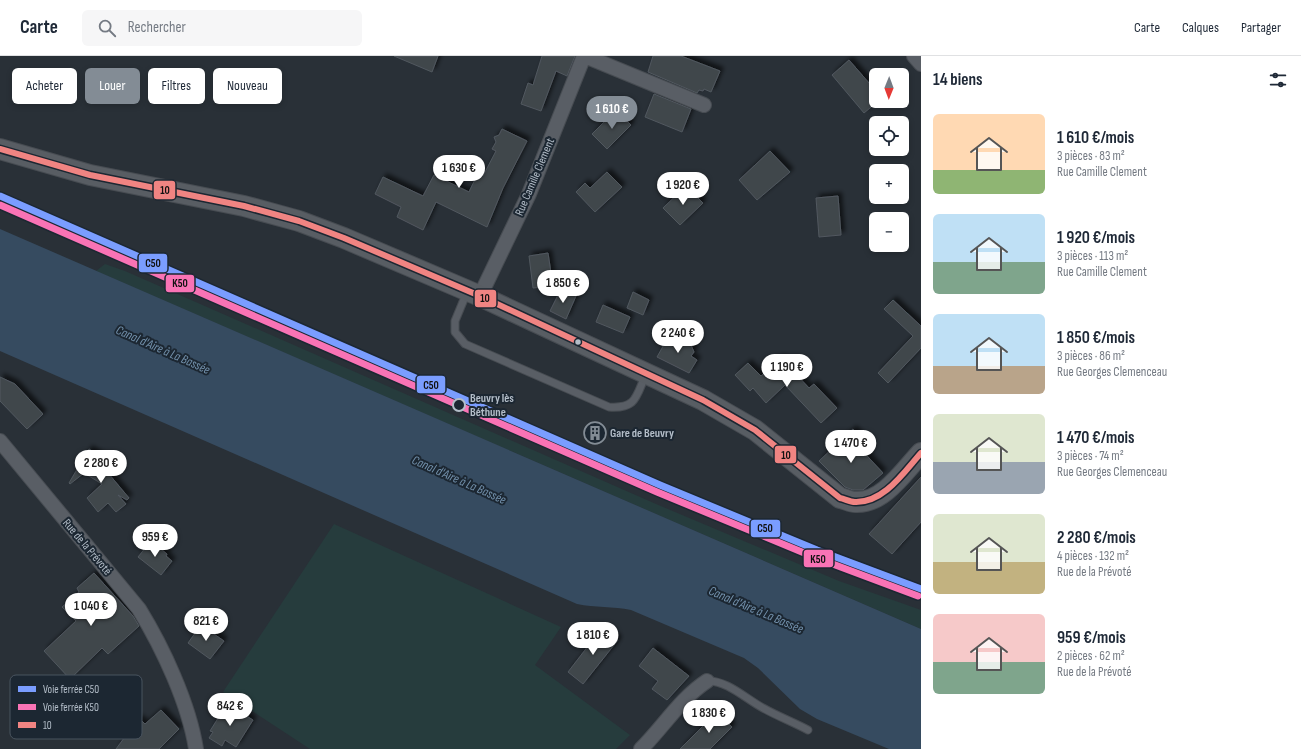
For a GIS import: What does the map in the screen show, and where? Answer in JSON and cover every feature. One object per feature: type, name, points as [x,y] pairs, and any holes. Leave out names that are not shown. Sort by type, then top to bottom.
[{"type":"street","points":[[584,56],[704,105]]},
{"type":"street","name":"Rue Camille Clement","points":[[474,294],[529,194],[584,56]]},
{"type":"street","points":[[914,56],[921,64]]},
{"type":"street","points":[[0,149],[90,175],[244,206],[299,221],[344,238],[474,294],[703,400],[755,430],[840,498],[855,502],[870,501],[884,492],[921,453]]},
{"type":"street","name":"Rue de la Prévoté","points":[[0,441],[139,609],[157,638],[192,726],[196,749]]},
{"type":"street","points":[[641,749],[676,709],[698,687],[707,681]]},
{"type":"lane","points":[[474,294],[454,322],[455,332],[465,344],[608,407],[622,408],[633,402],[646,374]]},
{"type":"lane","points":[[707,681],[714,680],[762,708],[808,730]]},
{"type":"green space","points":[[105,264],[125,271],[656,504],[839,581],[921,610],[921,629],[96,271]]},
{"type":"green space","points":[[334,524],[561,627],[535,665],[630,735],[616,749],[310,749],[223,692]]},
{"type":"water","name":"Canal d'Aire à La Bassée","points":[[0,229],[921,629],[921,749],[889,749],[817,719],[800,709],[758,668],[744,658],[631,610],[577,604],[0,351]]},
{"type":"building","points":[[394,56],[438,56],[432,72]]},
{"type":"building","points":[[542,56],[575,56],[567,76],[556,71],[541,111],[521,104],[528,83],[533,85]]},
{"type":"building","points":[[653,56],[681,56],[720,71],[711,92],[704,89],[703,91],[699,90],[697,93],[648,72]]},
{"type":"building","points":[[849,60],[869,83],[870,108],[864,113],[832,75]]},
{"type":"building","points":[[654,94],[691,109],[682,132],[645,117]]},
{"type":"building","points":[[616,110],[631,125],[607,149],[592,134]]},
{"type":"building","points":[[502,129],[527,141],[503,188],[487,227],[436,202],[423,230],[397,217],[401,207],[375,194],[383,177],[423,196],[434,175],[469,192],[478,173],[483,176],[496,151],[492,149],[496,142],[494,137],[499,135]]},
{"type":"building","points":[[770,151],[790,172],[757,200],[739,180]]},
{"type":"building","points":[[607,172],[622,187],[595,212],[576,192],[585,183],[590,188]]},
{"type":"building","points":[[686,186],[703,203],[680,225],[663,208]]},
{"type":"building","points":[[838,196],[841,235],[819,237],[816,198]]},
{"type":"building","points":[[548,253],[553,286],[533,288],[529,256]]},
{"type":"building","points":[[561,289],[576,296],[566,319],[550,311]]},
{"type":"building","points":[[633,292],[649,300],[643,315],[627,308]]},
{"type":"building","points":[[893,300],[921,326],[921,348],[888,383],[878,373],[913,336],[884,309]]},
{"type":"building","points":[[603,305],[630,317],[623,333],[596,322]]},
{"type":"building","points":[[679,338],[691,345],[694,352],[691,356],[697,360],[689,373],[657,357],[666,341]]},
{"type":"building","points":[[781,358],[809,388],[814,384],[837,408],[821,423],[785,385],[766,403],[753,388],[750,391],[735,375],[748,363],[761,376]]},
{"type":"building","points":[[0,377],[15,384],[43,414],[27,429],[0,401]]},
{"type":"building","points":[[853,429],[862,438],[856,444],[883,473],[863,490],[853,490],[845,487],[819,461]]},
{"type":"building","points":[[89,449],[103,458],[98,461],[129,498],[127,500],[118,495],[126,504],[116,512],[108,503],[98,512],[87,498],[102,484],[84,473],[70,484],[69,483]]},
{"type":"building","points":[[921,477],[921,522],[892,554],[869,534]]},
{"type":"building","points":[[151,541],[167,554],[166,556],[172,561],[161,575],[138,557]]},
{"type":"building","points":[[94,573],[133,616],[139,626],[108,654],[102,648],[74,675],[66,675],[44,651],[76,621],[62,607],[79,592],[77,588]]},
{"type":"building","points":[[201,625],[224,641],[210,659],[188,643]]},
{"type":"building","points":[[602,628],[618,640],[583,684],[568,672]]},
{"type":"building","points":[[653,648],[689,676],[667,700],[652,689],[658,681],[639,666]]},
{"type":"building","points":[[227,704],[253,720],[236,747],[225,740],[222,746],[209,738],[213,732],[210,731]]},
{"type":"building","points":[[161,710],[179,729],[159,749],[116,749],[123,739],[142,739],[142,721],[145,724]]},
{"type":"building","points":[[717,712],[732,727],[710,749],[680,749]]},
{"type":"rail line","name":"C50","points":[[0,196],[660,485],[817,550],[921,589]]},
{"type":"rail line","name":"K50","points":[[0,205],[657,492],[814,557],[918,596]]},
{"type":"transit line","name":"10","points":[[0,149],[90,175],[244,206],[299,221],[344,238],[480,296],[703,400],[755,430],[840,498],[851,502],[865,501],[884,492],[900,477],[921,453]]},
{"type":"place","name":"Beuvry lès Béthune","points":[[459,405]]},
{"type":"place","name":"Gare de Beuvry","points":[[595,433]]}]
